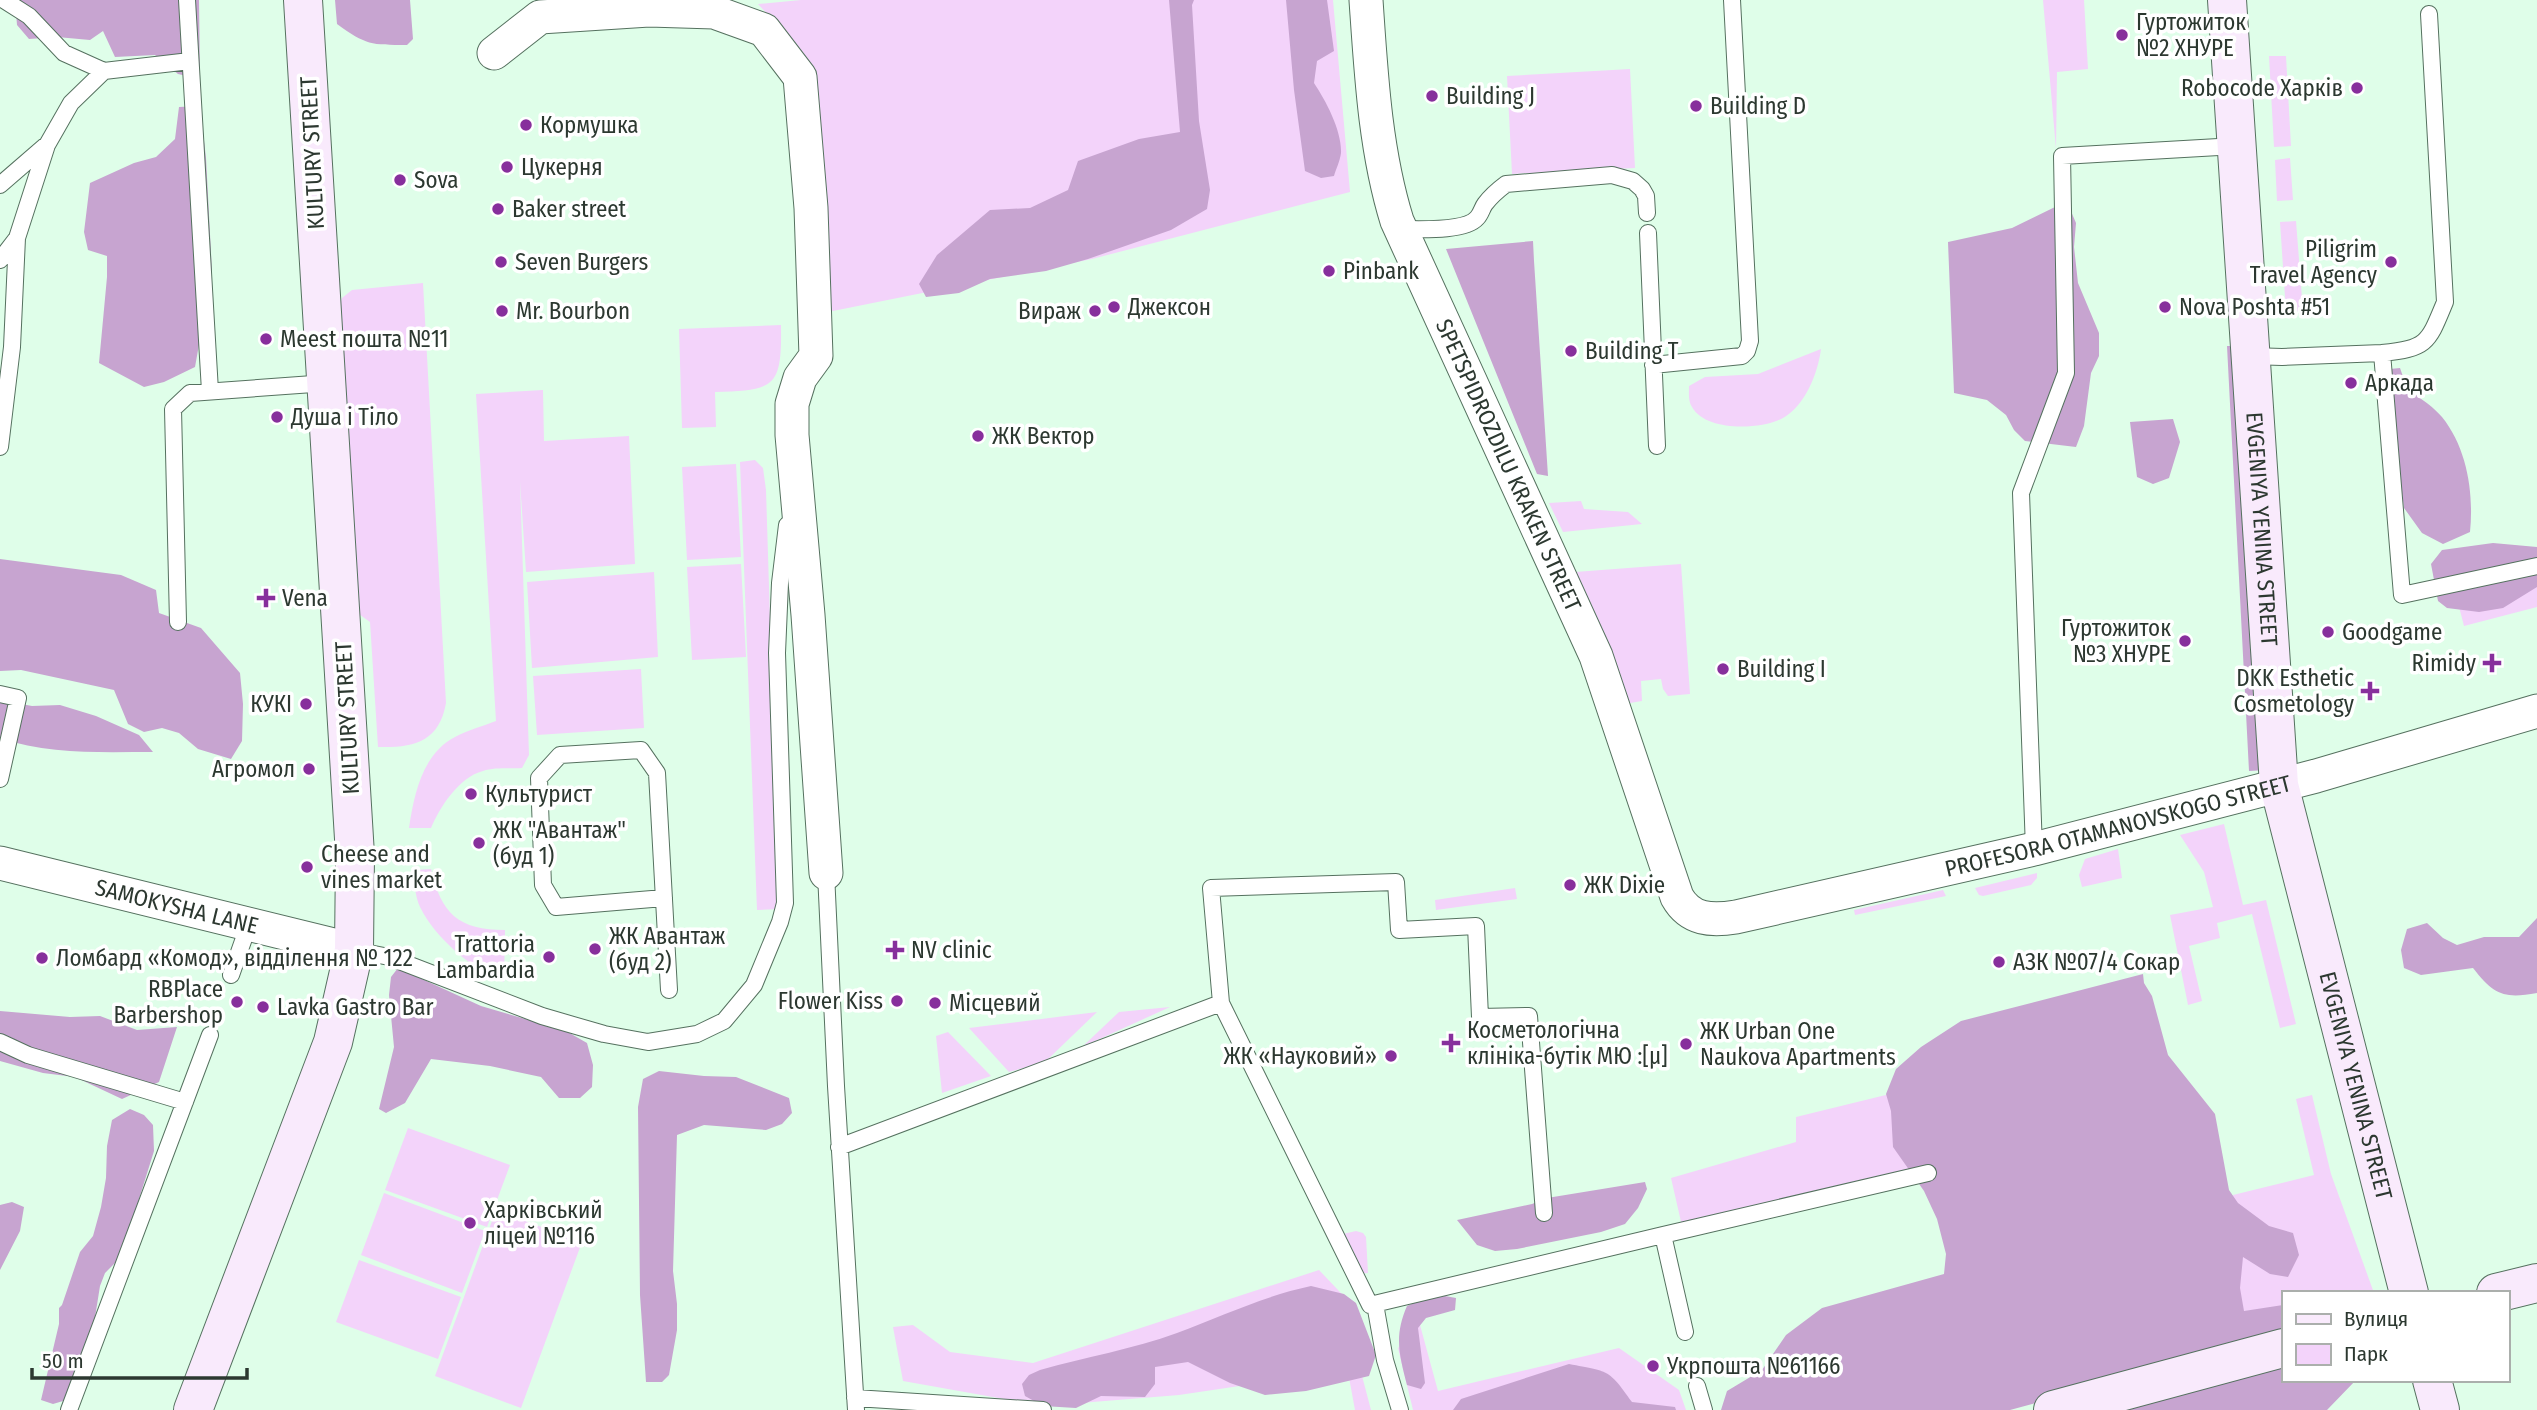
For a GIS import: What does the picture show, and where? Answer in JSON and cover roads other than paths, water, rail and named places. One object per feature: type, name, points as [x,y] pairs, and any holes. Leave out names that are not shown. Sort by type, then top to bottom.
[{"type":"street","name":"KULTURY STREET","points":[[194,1410],[333,1042],[354,950],[355,855],[303,0]]},
{"type":"street","name":"SPETSPIDROZDILU KRAKEN STREET","points":[[1366,0],[1379,139],[1388,192],[1400,229],[1596,656],[1677,897],[1683,908],[1694,916]]},
{"type":"street","name":"EVGENIYA YENINA STREET","points":[[2227,0],[2279,785],[2408,1291]]},
{"type":"street","points":[[494,53],[540,18],[649,10],[714,12],[764,30],[800,77],[811,208],[816,356],[800,378],[792,404],[826,873]]},
{"type":"street","name":"PROFESORA OTAMANOVSKOGO STREET","points":[[1694,916],[1709,919],[1736,917],[2034,849],[2279,785],[2537,711]]},
{"type":"street","name":"SAMOKYSHA LANE","points":[[0,863],[354,950]]},
{"type":"street","points":[[2504,1291],[2537,1283]]},
{"type":"street","points":[[2053,1410],[2282,1348]]},
{"type":"street","points":[[2433,1382],[2440,1410]]},
{"type":"lane","points":[[4,0],[29,16],[64,53],[104,71],[190,61]]},
{"type":"lane","points":[[187,0],[210,391]]},
{"type":"lane","points":[[1653,365],[1742,356],[1750,341],[1732,0]]},
{"type":"lane","points":[[2251,356],[2282,357],[2413,350],[2431,336],[2445,302],[2429,14]]},
{"type":"lane","points":[[0,447],[12,347],[17,238],[47,145],[71,103],[104,71]]},
{"type":"lane","points":[[0,185],[47,145]]},
{"type":"lane","points":[[2034,849],[2021,493],[2066,373],[2062,156],[2236,146]]},
{"type":"lane","points":[[1400,229],[1437,229],[1469,224],[1477,219],[1495,192],[1506,184],[1612,175],[1633,181],[1642,189],[1646,196],[1647,213]]},
{"type":"lane","points":[[1648,233],[1657,446]]},
{"type":"lane","points":[[0,260],[17,238]]},
{"type":"lane","points":[[2382,353],[2402,595],[2537,566]]},
{"type":"lane","points":[[178,622],[173,409],[190,393],[327,383]]},
{"type":"lane","points":[[354,950],[389,957],[542,1016],[604,1034],[648,1042],[697,1034],[724,1021],[754,985],[785,903],[777,653],[780,583],[795,463]]},
{"type":"lane","points":[[0,694],[18,698],[0,779]]},
{"type":"lane","points":[[664,898],[556,907],[543,885],[539,778],[560,755],[641,750],[657,774],[664,898],[669,990]]},
{"type":"lane","points":[[826,873],[839,1147],[856,1404],[1043,1410]]},
{"type":"lane","points":[[1544,1213],[1529,1016],[1480,1017],[1475,926],[1399,930],[1396,882],[1211,888],[1221,1003],[1370,1305],[1928,1172]]},
{"type":"lane","points":[[231,975],[249,924]]},
{"type":"lane","points":[[839,1147],[1221,1003]]},
{"type":"lane","points":[[69,1410],[210,1035]]},
{"type":"lane","points":[[0,1042],[28,1055],[185,1102]]},
{"type":"lane","points":[[1663,1235],[1685,1332]]},
{"type":"lane","points":[[1376,1304],[1385,1360],[1400,1410]]},
{"type":"lane","points":[[1697,1385],[1704,1410]]},
{"type":"place","name":"Гуртожиток №2 ХНУРЕ","points":[[2122,35]]},
{"type":"place","name":"Robocode Харків","points":[[2357,88]]},
{"type":"place","name":"Building J","points":[[1432,96]]},
{"type":"place","name":"Building D","points":[[1696,106]]},
{"type":"place","name":"Кормушка","points":[[526,125]]},
{"type":"place","name":"Цукерня","points":[[507,167]]},
{"type":"place","name":"Sova","points":[[400,180]]},
{"type":"place","name":"Baker street","points":[[498,209]]},
{"type":"place","name":"Seven Burgers","points":[[501,262]]},
{"type":"place","name":"Piligrim Travel Agency","points":[[2391,262]]},
{"type":"place","name":"Pinbank","points":[[1329,271]]},
{"type":"place","name":"Джексон","points":[[1114,307]]},
{"type":"place","name":"Nova Poshta #51","points":[[2165,307]]},
{"type":"place","name":"Mr. Bourbon","points":[[502,311]]},
{"type":"place","name":"Вираж","points":[[1095,311]]},
{"type":"place","name":"Meest пошта №11","points":[[266,339]]},
{"type":"place","name":"Building T","points":[[1571,351]]},
{"type":"place","name":"Аркада","points":[[2351,383]]},
{"type":"place","name":"Душа і Тіло","points":[[277,417]]},
{"type":"place","name":"ЖК Вектор","points":[[978,436]]},
{"type":"place","name":"Vena","points":[[266,598]]},
{"type":"place","name":"Goodgame","points":[[2328,632]]},
{"type":"place","name":"Гуртожиток №3 ХНУРЕ","points":[[2185,641]]},
{"type":"place","name":"Rimidy","points":[[2492,663]]},
{"type":"place","name":"Building І","points":[[1723,669]]},
{"type":"place","name":"DKK Esthetic Cosmetology","points":[[2370,691]]},
{"type":"place","name":"КУКІ","points":[[306,704]]},
{"type":"place","name":"Агромол","points":[[309,769]]},
{"type":"place","name":"Культурист","points":[[471,794]]},
{"type":"place","name":"ЖК \"Авантаж\" (буд 1)","points":[[479,843]]},
{"type":"place","name":"Сheese and vines market","points":[[307,867]]},
{"type":"place","name":"ЖК Dixie","points":[[1570,885]]},
{"type":"place","name":"ЖК Авантаж (буд 2)","points":[[595,949]]},
{"type":"place","name":"NV clinic","points":[[895,950]]},
{"type":"place","name":"Trattoria Lambardia","points":[[549,957]]},
{"type":"place","name":"Ломбард «Комод», відділення № 122","points":[[42,958]]},
{"type":"place","name":"АЗК №07/4 Сокар","points":[[1999,962]]},
{"type":"place","name":"Flower Kiss","points":[[897,1001]]},
{"type":"place","name":"RBPlace Barbershop","points":[[237,1002]]},
{"type":"place","name":"Місцевий","points":[[935,1003]]},
{"type":"place","name":"Lavka Gastro Bar","points":[[263,1007]]},
{"type":"place","name":"Косметологічна клініка-бутік МЮ :[μ]","points":[[1451,1043]]},
{"type":"place","name":"ЖК Urban One Naukova Apartments","points":[[1686,1044]]},
{"type":"place","name":"ЖК «Науковий»","points":[[1391,1056]]},
{"type":"place","name":"Харківський ліцей №116","points":[[470,1223]]},
{"type":"place","name":"Укрпошта №61166","points":[[1653,1366]]}]
